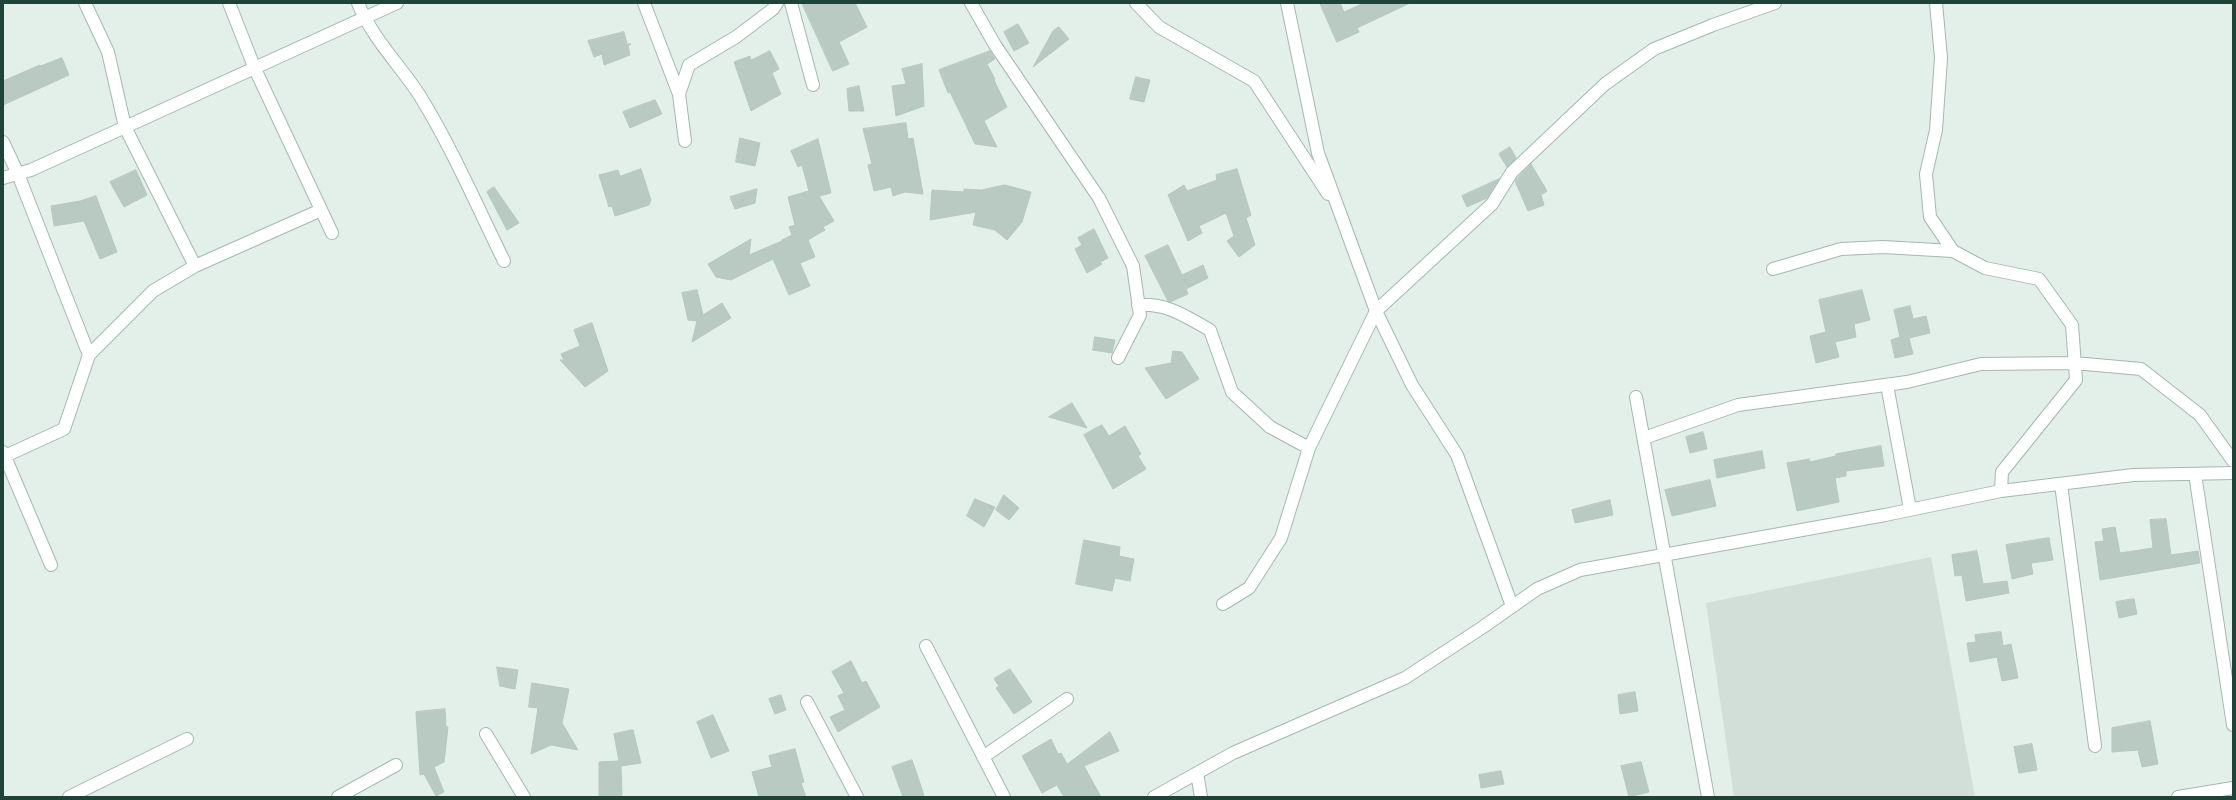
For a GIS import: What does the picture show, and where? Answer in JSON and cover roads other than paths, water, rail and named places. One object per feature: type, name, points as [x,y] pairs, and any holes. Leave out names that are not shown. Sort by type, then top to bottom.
[{"type":"street","points":[[85,3],[108,52],[125,127],[195,266]]},
{"type":"street","points":[[230,3],[255,69],[332,233]]},
{"type":"street","points":[[358,3],[364,19],[420,96],[463,177],[504,261]]},
{"type":"street","points":[[3,178],[18,174],[125,127],[397,3]]},
{"type":"street","points":[[644,3],[679,94],[685,141]]},
{"type":"street","points":[[679,94],[690,65],[736,37],[773,9],[777,3]]},
{"type":"street","points":[[791,3],[813,85]]},
{"type":"street","points":[[971,3],[995,45],[1099,198],[1133,266],[1140,315],[1118,358]]},
{"type":"street","points":[[1136,3],[1159,27],[1254,81],[1340,211]]},
{"type":"street","points":[[1287,3],[1318,153],[1376,311],[1412,385],[1457,455],[1512,606]]},
{"type":"street","points":[[1223,604],[1249,588],[1281,538],[1309,448],[1376,311],[1492,204],[1512,172],[1605,84],[1654,49],[1713,24],[1772,3]]},
{"type":"street","points":[[1936,3],[1940,74],[1936,130],[1926,174],[1930,217],[1953,251]]},
{"type":"street","points":[[3,142],[18,174],[89,355]]},
{"type":"street","points":[[50,565],[4,455],[64,429],[89,355],[153,292],[195,266],[321,210]]},
{"type":"street","points":[[1773,269],[1841,249],[1883,247],[1953,251],[1985,268],[2039,279],[2072,325],[2076,380],[2002,472],[2001,490]]},
{"type":"street","points":[[1138,305],[1155,304],[1182,314],[1210,330],[1232,392],[1270,426],[1309,448]]},
{"type":"street","points":[[1644,438],[1738,405],[1907,382],[1981,364],[2074,363],[2141,369],[2200,416],[2233,462]]},
{"type":"street","points":[[1887,385],[1910,510]]},
{"type":"street","points":[[1636,397],[1666,554],[1708,797]]},
{"type":"street","points":[[1154,797],[1233,753],[1405,678],[1536,589],[1580,570],[1910,510],[2001,490],[2132,475],[2233,473]]},
{"type":"street","points":[[2195,474],[2233,726]]},
{"type":"street","points":[[2061,484],[2095,746]]},
{"type":"street","points":[[926,646],[1004,797]]},
{"type":"street","points":[[983,757],[1067,698]]},
{"type":"street","points":[[807,702],[857,797]]},
{"type":"street","points":[[486,734],[524,797]]},
{"type":"street","points":[[69,797],[187,739]]},
{"type":"street","points":[[338,797],[396,764]]},
{"type":"street","points":[[1197,773],[1201,797]]},
{"type":"street","points":[[2178,797],[2233,788]]}]
